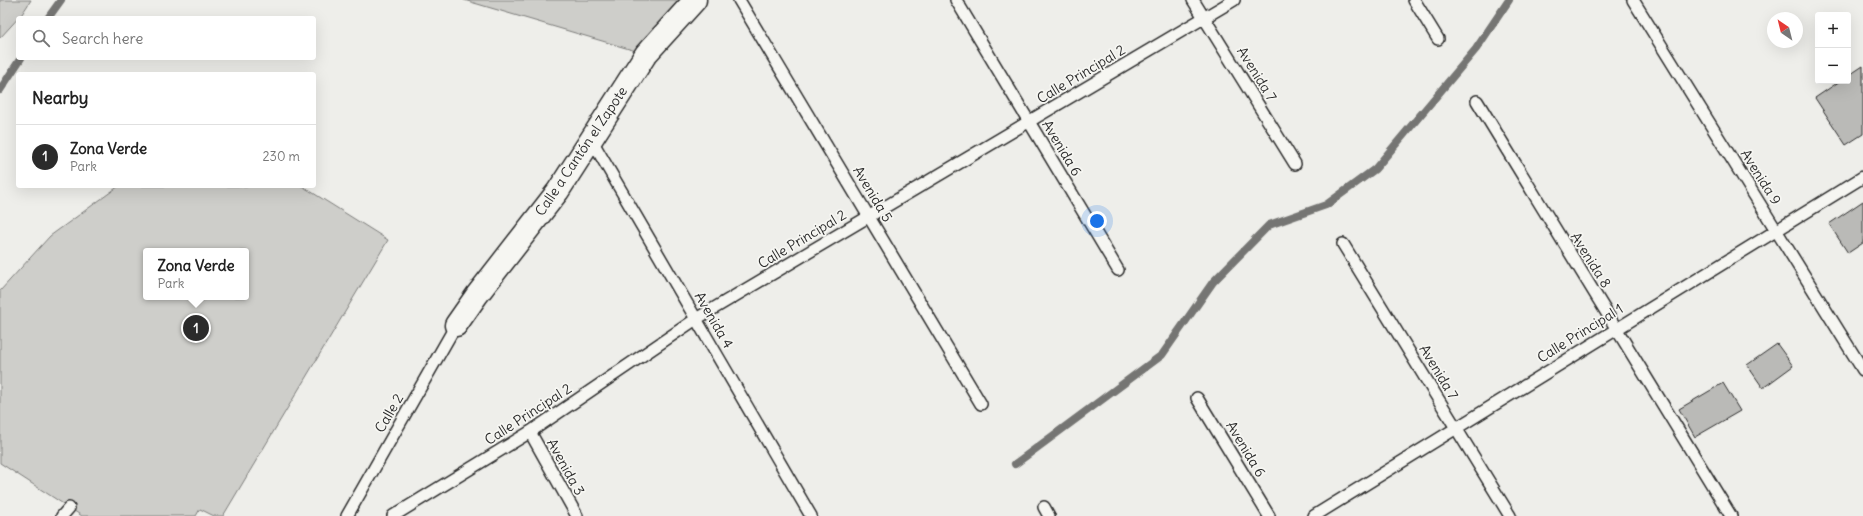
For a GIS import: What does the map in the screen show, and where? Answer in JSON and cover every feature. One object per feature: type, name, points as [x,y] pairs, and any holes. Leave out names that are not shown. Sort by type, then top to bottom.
[{"type":"street","name":"Calle a Cantón el Zapote","points":[[456,325],[477,295],[558,191],[646,54],[695,0]]},
{"type":"lane","name":"Avenida 5","points":[[739,0],[981,404]]},
{"type":"lane","name":"Avenida 6","points":[[956,0],[1118,270]]},
{"type":"lane","name":"Avenida 7","points":[[1194,0],[1295,164]]},
{"type":"lane","name":"Calle Principal 2","points":[[397,515],[530,432],[696,319],[1234,0]]},
{"type":"lane","points":[[1414,0],[1438,39]]},
{"type":"lane","name":"Avenida 9","points":[[1633,0],[1863,370]]},
{"type":"lane","name":"Avenida 8","points":[[1476,101],[1731,516]]},
{"type":"lane","name":"Avenida 4","points":[[591,140],[811,516]]},
{"type":"lane","name":"Calle Principal 1","points":[[1314,516],[1616,328],[1777,232],[1863,177]]},
{"type":"lane","name":"Avenida 7","points":[[1343,244],[1510,516]]},
{"type":"lane","name":"Calle 2","points":[[348,516],[456,325]]},
{"type":"lane","name":"Avenida 6","points":[[1197,398],[1269,516]]},
{"type":"lane","name":"Avenida 3","points":[[530,432],[577,516]]},
{"type":"shaded area","points":[[0,0],[31,0],[22,14],[20,16],[16,16],[16,21],[0,38]]},
{"type":"shaded area","points":[[464,0],[683,0],[646,54]]},
{"type":"shaded area","points":[[116,188],[305,188],[388,240],[223,516],[214,516],[200,509],[196,516],[82,516],[0,463],[0,291],[50,236]]},
{"type":"building","points":[[1863,66],[1863,134],[1846,145],[1815,98],[1836,84],[1851,84],[1851,74]]},
{"type":"building","points":[[1863,201],[1863,243],[1848,253],[1829,224]]},
{"type":"building","points":[[1777,344],[1793,366],[1763,388],[1747,365]]},
{"type":"building","points":[[1723,383],[1740,411],[1695,437],[1679,409]]},
{"type":"waterway","points":[[49,16],[61,0]]},
{"type":"waterway","points":[[1015,464],[1162,355],[1213,282],[1269,225],[1326,205],[1375,169],[1476,49],[1509,0]]},
{"type":"waterway","points":[[0,90],[20,60]]},
{"type":"place","name":"Zona Verde","points":[[196,328]]}]
